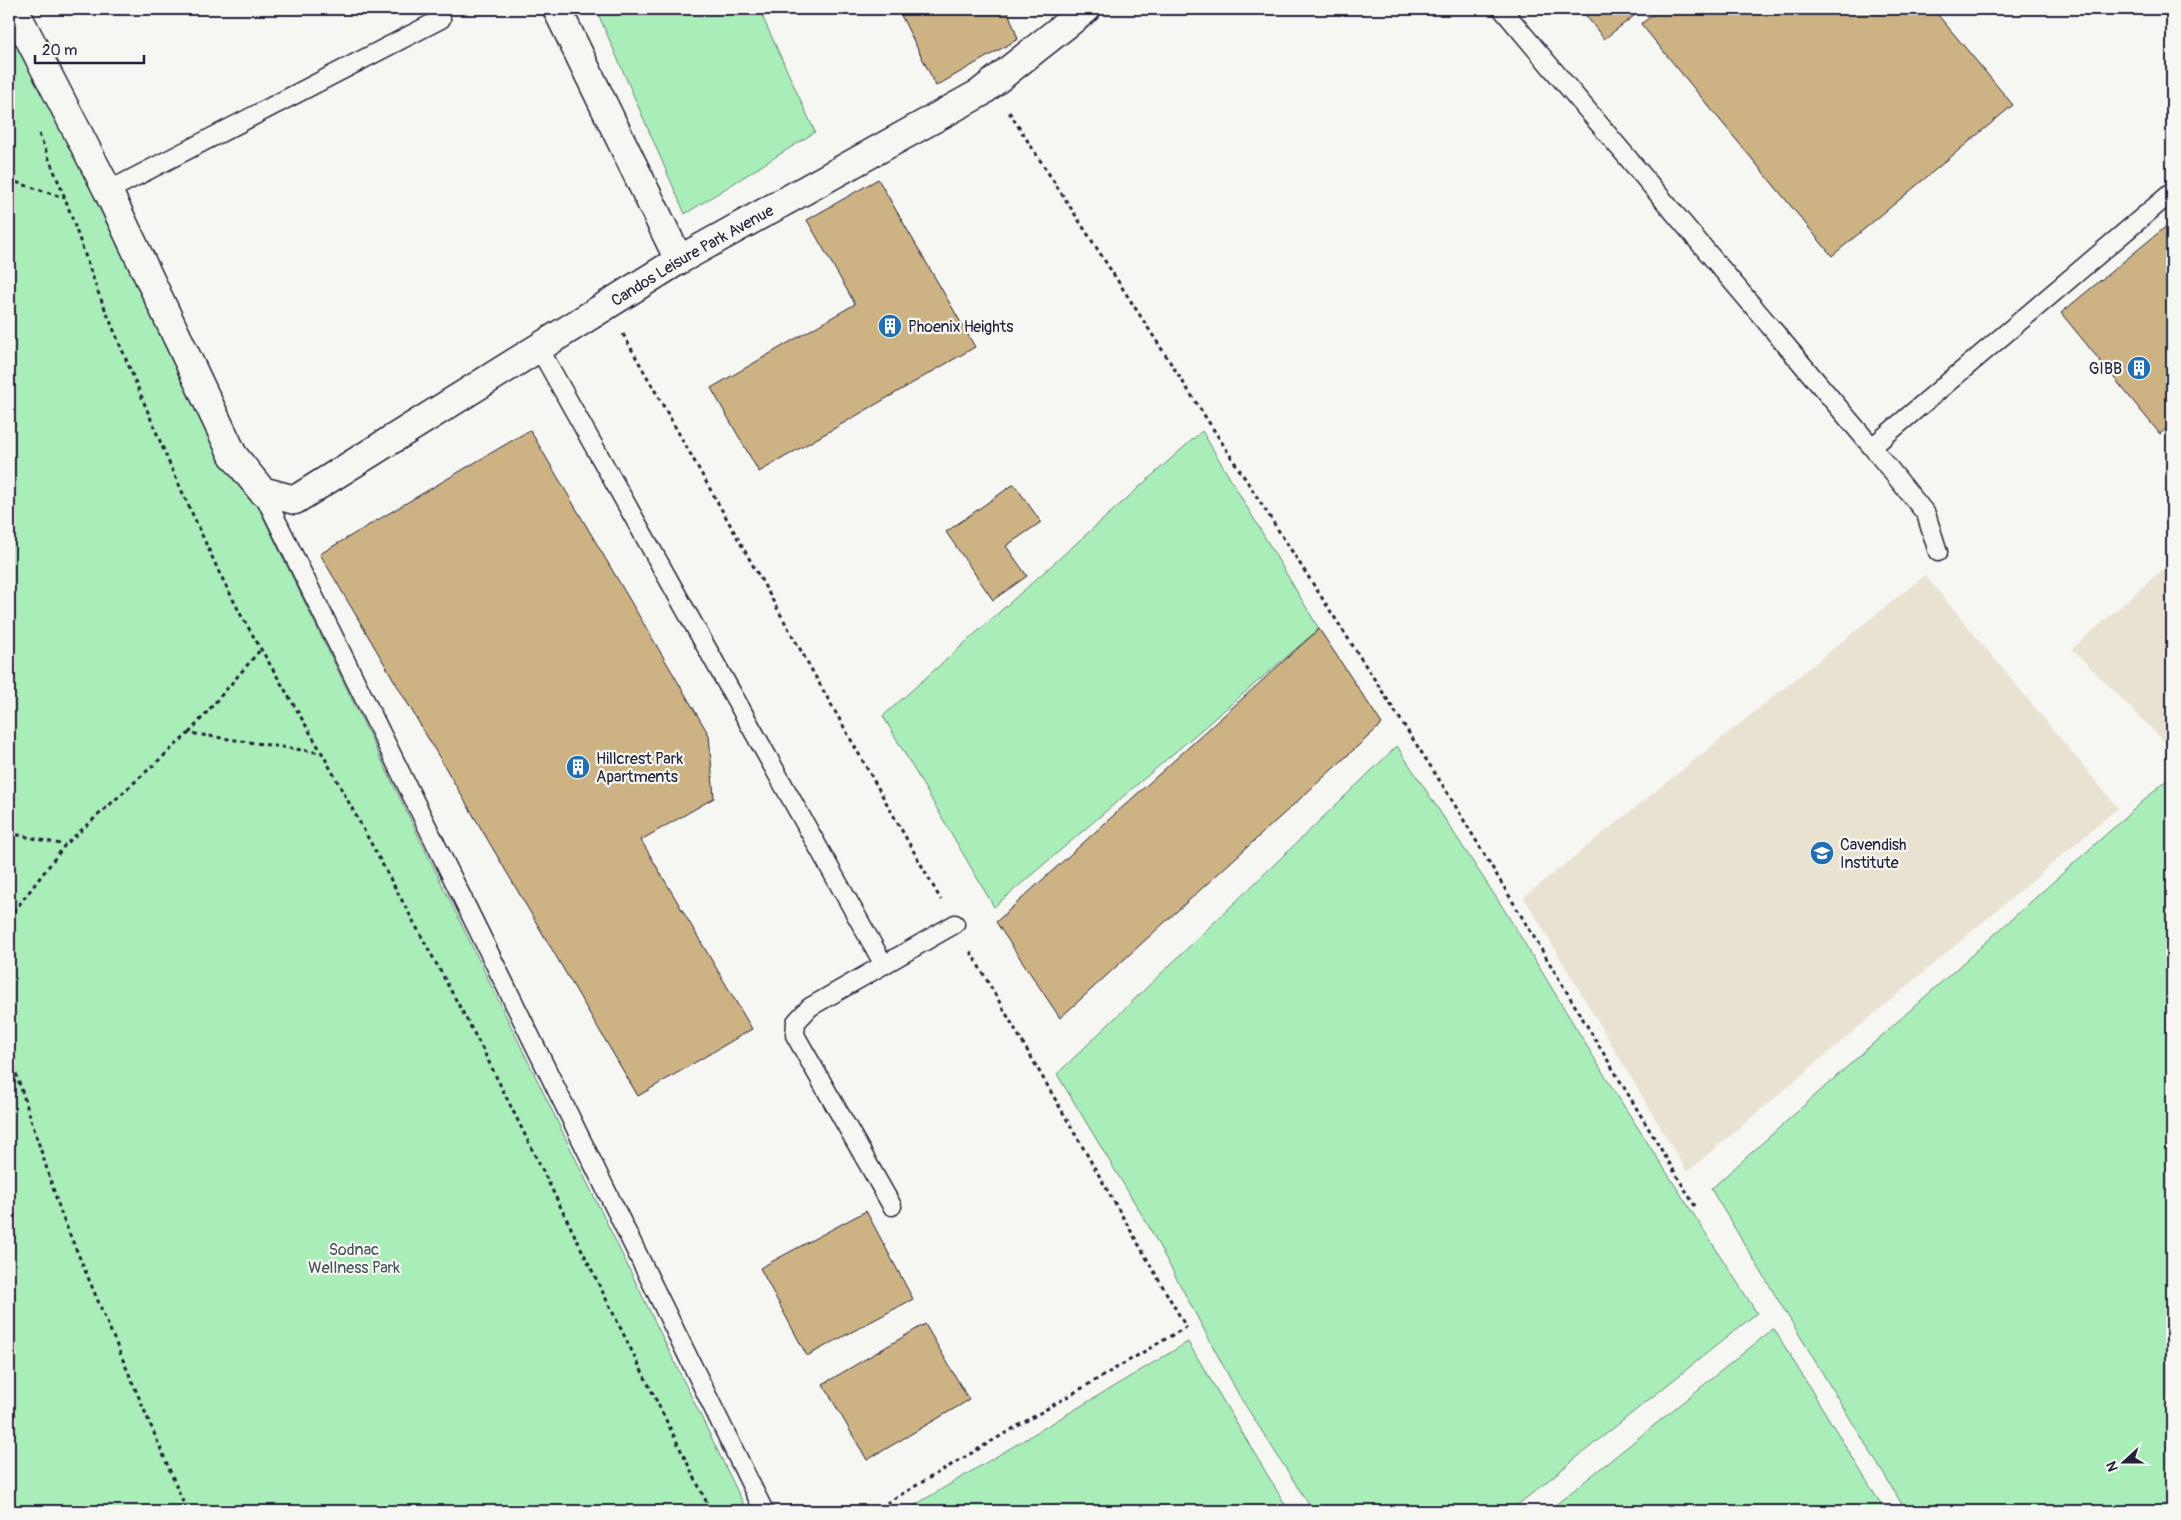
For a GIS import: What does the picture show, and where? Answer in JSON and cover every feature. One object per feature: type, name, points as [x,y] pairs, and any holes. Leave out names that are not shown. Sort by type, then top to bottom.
[{"type":"street","points":[[14,9],[108,191],[233,455],[262,491]]},
{"type":"street","points":[[557,9],[679,260]]},
{"type":"street","name":"Candos Leisure Park Avenue","points":[[262,491],[295,500],[679,260],[980,93],[1086,9]]},
{"type":"lane","points":[[1502,9],[1872,447],[1926,514],[1938,552]]},
{"type":"lane","points":[[108,191],[441,19]]},
{"type":"lane","points":[[1872,447],[2172,192]]},
{"type":"lane","points":[[539,348],[884,965]]},
{"type":"lane","points":[[262,491],[764,1511]]},
{"type":"lane","points":[[892,1206],[795,1035],[796,1022],[810,1007],[956,924]]},
{"type":"path","points":[[9,81],[20,95]]},
{"type":"path","points":[[989,85],[1002,100],[1446,792],[1695,1206]]},
{"type":"path","points":[[37,128],[65,198],[98,292],[170,465],[219,572],[261,650],[322,754],[481,1046],[710,1511]]},
{"type":"path","points":[[9,180],[65,198]]},
{"type":"path","points":[[607,306],[1186,1327],[873,1511]]},
{"type":"path","points":[[9,918],[65,845],[189,733],[261,650]]},
{"type":"path","points":[[189,733],[322,754]]},
{"type":"path","points":[[9,833],[65,845]]},
{"type":"path","points":[[9,1051],[62,1216],[187,1511]]},
{"type":"shaded area","points":[[2172,561],[2172,749],[2072,649]]},
{"type":"shaded area","name":"Cavendish Institute","points":[[1925,575],[2118,808],[1687,1172],[1524,897]]},
{"type":"green space","name":"Sodnac Wellness Park","points":[[9,9],[233,455],[747,1511],[9,1511]]},
{"type":"green space","points":[[596,9],[759,9],[815,132],[685,214]]},
{"type":"green space","points":[[1202,431],[1319,629],[994,907],[883,716]]},
{"type":"green space","points":[[1397,746],[1505,911],[1613,1089],[1757,1313],[1510,1511],[1313,1511],[1240,1397],[1148,1225],[1057,1074]]},
{"type":"green space","points":[[2171,776],[2172,1511],[1906,1511],[1711,1189]]},
{"type":"green space","points":[[1773,1329],[1885,1511],[1548,1511]]},
{"type":"green space","points":[[1188,1342],[1289,1511],[905,1511]]},
{"type":"building","points":[[898,9],[1007,9],[1018,39],[936,86]]},
{"type":"building","points":[[1581,9],[1643,9],[1604,39]]},
{"type":"building","points":[[1660,9],[1933,9],[2013,105],[1832,256],[1641,24]]},
{"type":"building","name":"Phoenix Heights","points":[[878,179],[975,347],[759,472],[711,388],[855,304],[807,220]]},
{"type":"building","name":"GIBB","points":[[2169,224],[2172,228],[2172,424],[2160,434],[2061,313]]},
{"type":"building","name":"Hillcrest Park Apartments","points":[[530,430],[709,735],[714,798],[641,840],[752,1029],[638,1096],[320,554]]},
{"type":"building","points":[[1014,484],[1041,522],[1006,546],[1027,576],[993,600],[946,532]]},
{"type":"building","points":[[1319,629],[1382,724],[1060,1018],[996,922]]},
{"type":"building","points":[[866,1211],[913,1299],[807,1356],[760,1268]]},
{"type":"building","points":[[925,1324],[969,1400],[867,1460],[823,1384]]},
{"type":"place","name":"Phoenix Heights","points":[[890,326]]},
{"type":"place","name":"GIBB","points":[[2139,368]]},
{"type":"place","name":"Hillcrest Park Apartments","points":[[578,767]]},
{"type":"place","name":"Cavendish Institute","points":[[1822,853]]}]
